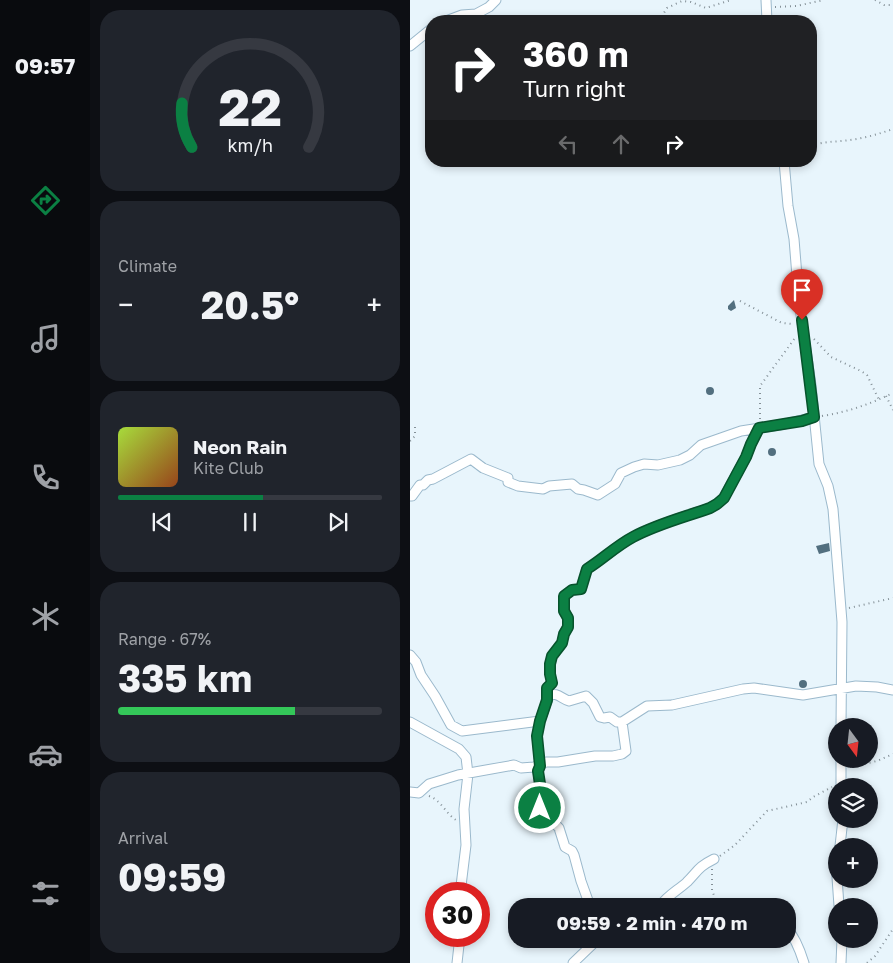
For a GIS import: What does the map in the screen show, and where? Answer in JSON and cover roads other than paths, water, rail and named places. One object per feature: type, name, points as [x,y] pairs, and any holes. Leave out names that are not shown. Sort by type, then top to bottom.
[{"type":"street","points":[[462,15],[476,14],[489,7],[496,0]]},
{"type":"street","points":[[410,46],[425,34]]},
{"type":"street","points":[[785,167],[819,464],[832,500],[841,610],[840,718]]},
{"type":"street","points":[[410,496],[420,485],[424,485],[428,480],[471,459],[483,468],[508,478],[508,482],[518,486],[544,489],[549,486],[572,484],[578,490],[598,495],[615,484],[621,473],[625,470],[644,464],[658,465],[680,460],[690,455],[701,445],[731,434],[802,421],[814,417]]},
{"type":"street","points":[[587,898],[572,851],[565,847],[559,828],[540,808],[538,797],[540,788],[538,771],[540,766],[537,736],[547,700],[547,688],[552,683],[550,664],[552,656],[562,643],[568,627],[568,618],[564,611],[564,596],[572,590],[581,589],[587,569],[605,558],[617,546],[635,536],[710,508],[721,502],[746,457],[759,428]]},
{"type":"street","points":[[410,655],[416,662],[421,675],[452,725],[462,731],[540,721]]},
{"type":"street","points":[[547,700],[552,694],[569,701],[586,696],[593,703],[600,717],[610,717],[617,722],[622,722],[646,706],[686,702],[743,689],[754,688],[794,695],[840,690],[856,686],[893,690]]},
{"type":"street","points":[[410,722],[459,749],[466,758],[468,774],[464,809],[466,827],[462,882]]},
{"type":"street","points":[[414,792],[433,783],[468,774],[514,766],[521,768],[540,766],[546,762],[622,754],[626,751],[626,745],[622,722]]},
{"type":"street","points":[[667,898],[672,892],[686,883],[700,866],[714,859]]},
{"type":"street","points":[[796,942],[804,963]]},
{"type":"street","points":[[457,963],[459,947]]},
{"type":"street","points":[[573,963],[584,948]]},
{"type":"street","points":[[841,963],[842,948]]}]
